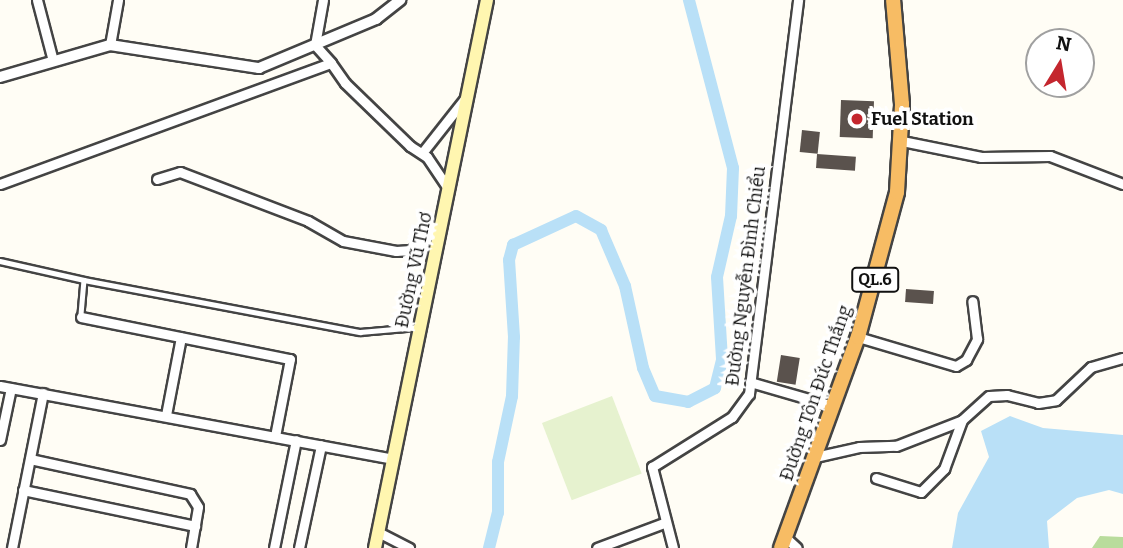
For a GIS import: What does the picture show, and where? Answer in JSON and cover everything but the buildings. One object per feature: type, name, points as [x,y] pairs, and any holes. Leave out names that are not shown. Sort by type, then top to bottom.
[{"type":"highway","name":"Đường Tôn Đức Thắng","points":[[783,543],[858,337],[897,192],[902,141],[893,0]]},
{"type":"main road","name":"Đường Vũ Thơ","points":[[375,548],[488,0]]},
{"type":"street","points":[[37,0],[53,61]]},
{"type":"street","points":[[110,46],[118,0]]},
{"type":"street","points":[[315,45],[323,0]]},
{"type":"street","name":"Đường Nguyễn Đình Chiểu","points":[[673,548],[664,523],[652,467],[732,416],[749,394],[799,0]]},
{"type":"street","points":[[0,77],[110,46],[241,69],[259,68],[376,19],[396,2]]},
{"type":"street","points":[[315,45],[345,83],[422,153],[449,189]]},
{"type":"street","points":[[0,184],[331,63]]},
{"type":"street","points":[[422,153],[469,93]]},
{"type":"street","points":[[902,141],[981,156],[1051,156],[1123,184]]},
{"type":"street","points":[[157,179],[180,172],[308,221],[342,241],[396,251],[411,250],[441,225]]},
{"type":"street","points":[[858,337],[956,366],[965,360],[977,339],[972,301]]},
{"type":"street","points":[[81,317],[290,359],[275,436]]},
{"type":"street","points":[[166,415],[181,337]]},
{"type":"street","points":[[815,457],[859,447],[897,446],[962,420],[998,394],[1038,403],[1056,400],[1091,367],[1123,358]]},
{"type":"street","points":[[750,382],[833,407]]},
{"type":"street","points":[[0,386],[392,459]]},
{"type":"street","points":[[0,440],[11,388]]},
{"type":"street","points":[[12,548],[43,393]]},
{"type":"street","points":[[877,478],[910,491],[928,488],[950,458],[962,420]]},
{"type":"street","points":[[274,548],[296,440]]},
{"type":"street","points":[[299,548],[321,445]]},
{"type":"street","points":[[30,459],[190,494],[198,507],[191,548]]},
{"type":"street","points":[[23,490],[195,526]]},
{"type":"street","points":[[597,548],[664,523]]},
{"type":"street","points":[[378,532],[409,548]]},
{"type":"street","points":[[783,543],[797,548]]},
{"type":"lane","points":[[0,261],[84,280],[360,332],[420,327]]},
{"type":"lane","points":[[81,317],[84,280]]},
{"type":"green space","points":[[612,396],[642,473],[572,500],[542,423]]},
{"type":"green space","points":[[1100,536],[1123,537],[1123,548],[1092,548]]},
{"type":"water","points":[[1010,416],[1043,428],[1123,435],[1123,494],[1109,490],[1077,498],[1047,521],[1049,548],[952,548],[958,513],[989,457],[981,431]]},
{"type":"waterway","points":[[489,548],[498,513],[498,462],[512,396],[514,337],[509,260],[513,245],[576,216],[601,230],[625,286],[643,368],[655,396],[688,402],[715,388],[722,359],[717,277],[731,216],[733,168],[689,0]]},
{"type":"place","name":"Fuel Station","points":[[857,119]]}]
